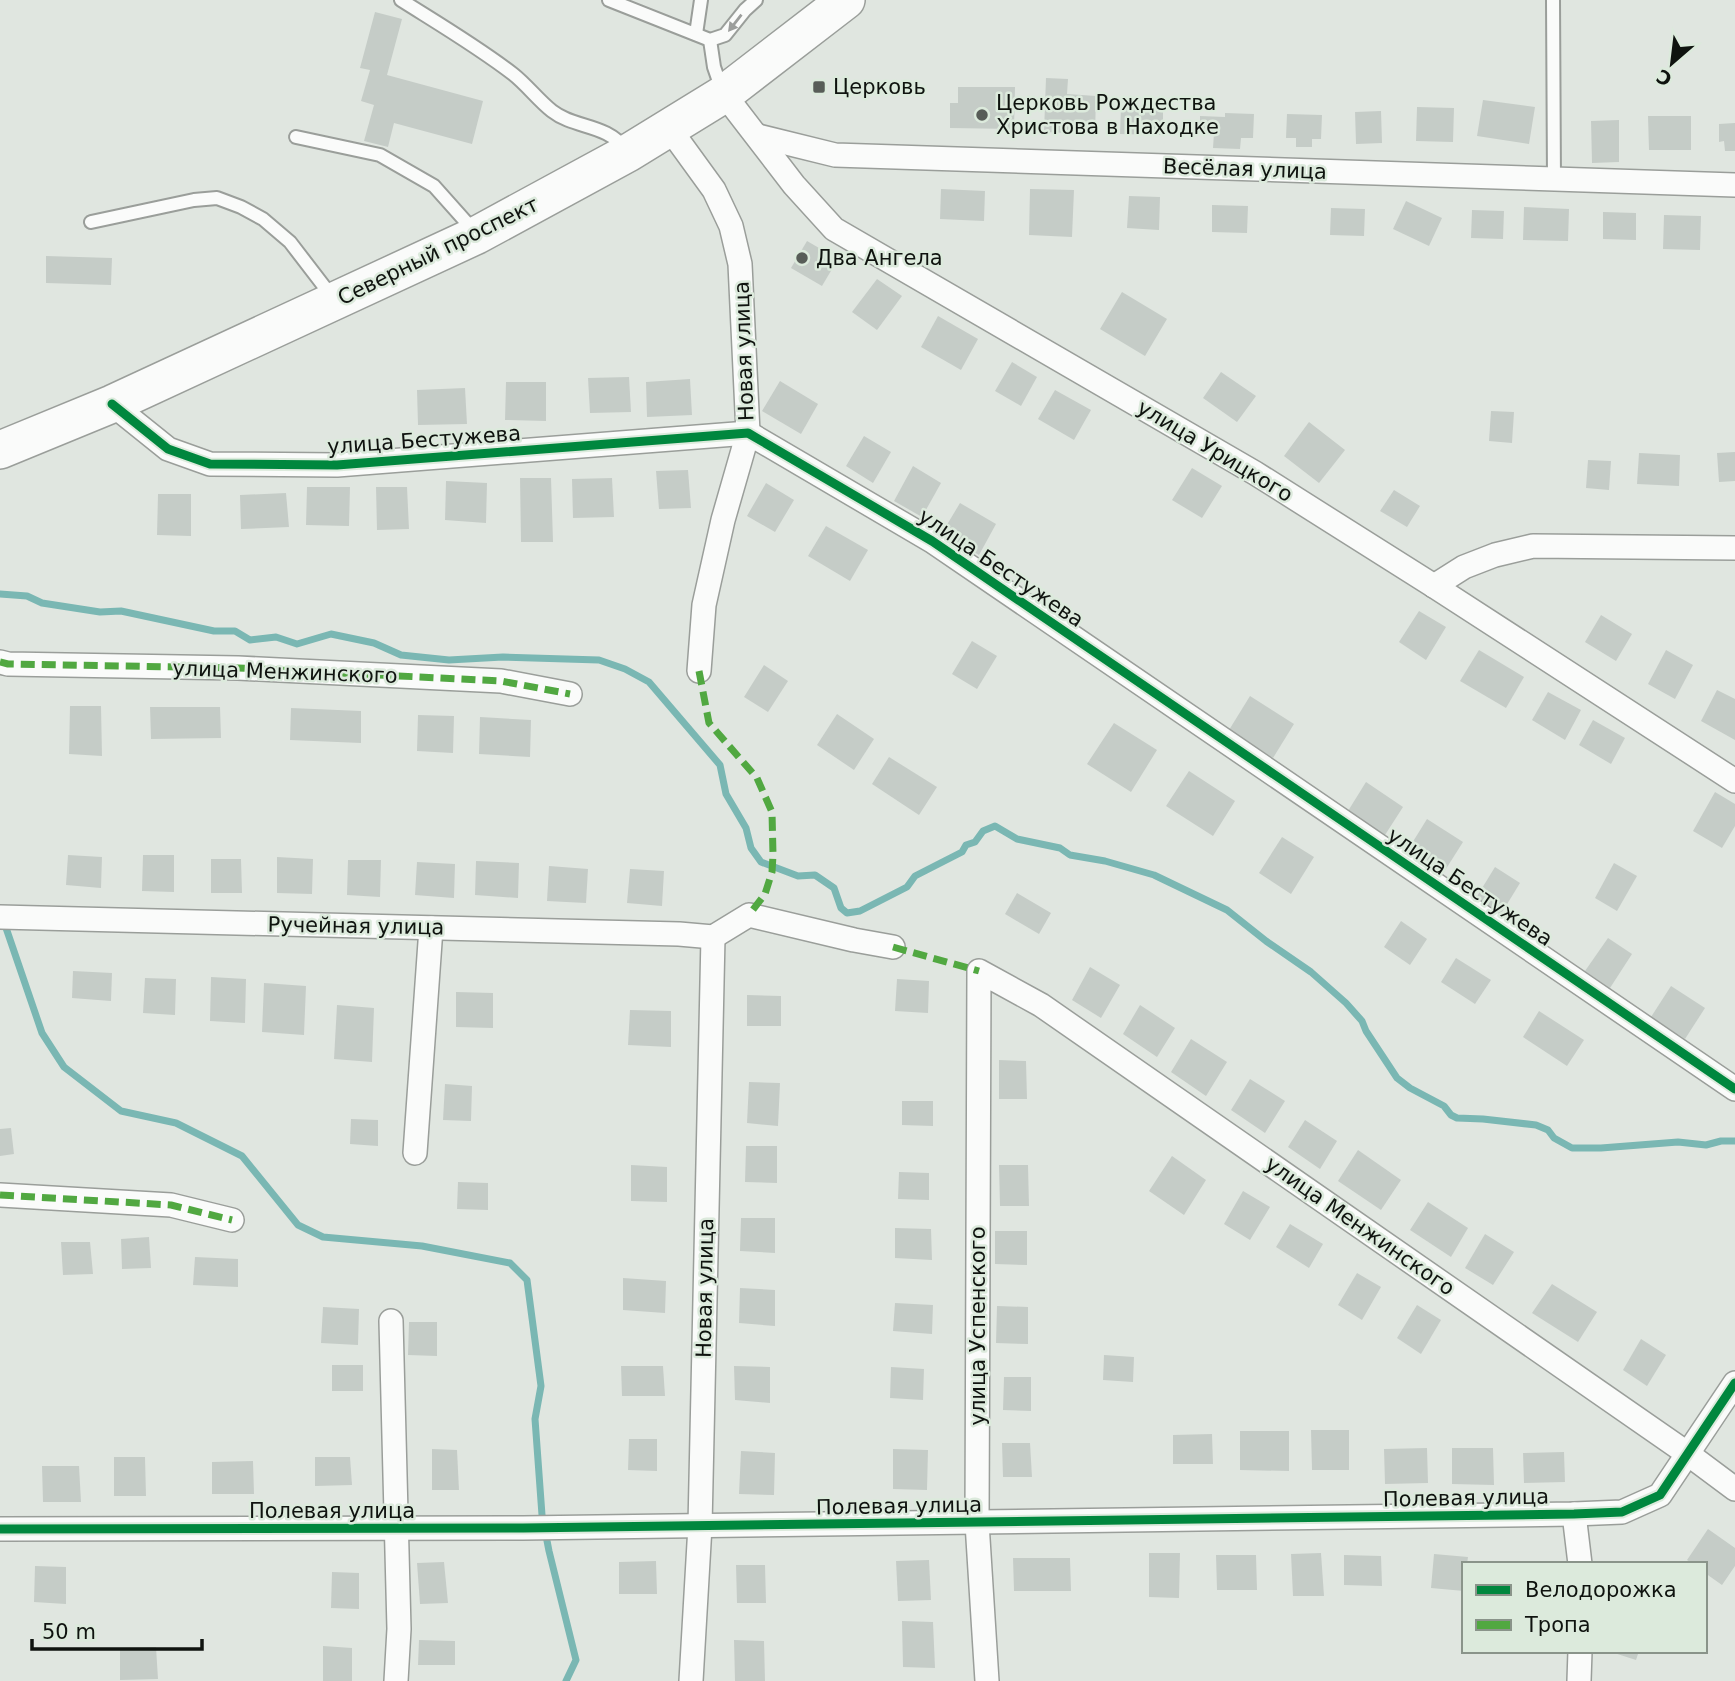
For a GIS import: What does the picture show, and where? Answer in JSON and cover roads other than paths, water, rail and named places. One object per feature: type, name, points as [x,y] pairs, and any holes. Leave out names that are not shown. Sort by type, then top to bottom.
[{"type":"main road","name":"Северный проспект","points":[[0,450],[112,404],[477,235],[628,153],[724,94],[846,0]]},
{"type":"street","name":"улица Урицкого","points":[[724,94],[794,185],[835,229],[1255,473],[1735,781]]},
{"type":"street","name":"Новая улица","points":[[669,128],[714,190],[731,226],[740,264],[748,433],[723,520],[704,605],[699,671]]},
{"type":"street","name":"Весёлая улица","points":[[758,136],[835,155],[1735,185]]},
{"type":"street","name":"улица Бестужева","points":[[112,404],[168,449],[209,464],[337,465],[748,433],[932,541],[1735,1089]]},
{"type":"street","points":[[1434,586],[1464,567],[1495,555],[1533,546],[1735,548]]},
{"type":"street","name":"улица Менжинского","points":[[0,662],[238,668],[501,681],[570,694]]},
{"type":"street","points":[[713,937],[748,915],[893,947]]},
{"type":"street","name":"Ручейная улица","points":[[9,918],[713,937]]},
{"type":"street","points":[[415,1153],[431,928]]},
{"type":"street","name":"Новая улица","points":[[691,1681],[700,1526],[713,937]]},
{"type":"street","name":"улица Менжинского","points":[[979,971],[1041,1005],[1735,1489]]},
{"type":"street","name":"улица Успенского","points":[[979,971],[977,1523],[987,1681]]},
{"type":"street","points":[[0,1195],[171,1205],[233,1220]]},
{"type":"street","points":[[391,1321],[398,1629],[396,1681]]},
{"type":"street","name":"Полевая улица","points":[[0,1529],[523,1528],[1622,1512],[1660,1494],[1735,1383]]},
{"type":"street","points":[[1574,1514],[1580,1562]]},
{"type":"street","points":[[1578,1681],[1580,1653]]},
{"type":"lane","points":[[401,0],[477,48],[515,76],[553,113],[618,139],[628,153]]},
{"type":"lane","points":[[609,0],[710,40],[725,35],[756,0]]},
{"type":"lane","points":[[696,34],[701,0]]},
{"type":"lane","points":[[1553,0],[1554,180]]},
{"type":"lane","points":[[710,40],[714,67],[724,94]]},
{"type":"lane","points":[[296,137],[380,155],[434,186],[477,235]]},
{"type":"lane","points":[[91,222],[194,200],[217,198],[263,219],[290,242],[335,301]]},
{"type":"waterway","points":[[0,594],[27,596],[42,603],[100,612],[121,611],[214,631],[235,631],[250,640],[276,637],[297,644],[331,634],[374,643],[401,655],[449,660],[503,657],[599,660],[625,669],[649,682],[720,765],[726,794],[746,828],[751,848],[761,862],[798,876],[815,875],[834,888],[841,908],[847,913],[860,911],[907,887],[915,876],[962,852],[966,845],[975,842],[983,831],[995,826],[1017,839],[1060,848],[1070,855],[1105,861],[1154,875],[1227,910],[1311,972],[1346,1003],[1362,1021],[1397,1078],[1444,1106],[1457,1118],[1536,1125],[1548,1130],[1554,1138],[1572,1148],[1678,1142],[1706,1145],[1735,1141]]},
{"type":"waterway","points":[[4,922],[42,1033],[64,1067],[121,1111],[176,1123],[242,1156],[298,1225],[323,1237],[422,1246],[510,1263],[527,1280],[541,1386],[535,1419],[542,1515],[576,1660],[566,1681]]},
{"type":"place","name":"Церковь","points":[[819,87]]},
{"type":"place","name":"Церковь Рождества Христова в Находке","points":[[982,115]]},
{"type":"place","name":"Два Ангела","points":[[802,258]]}]
